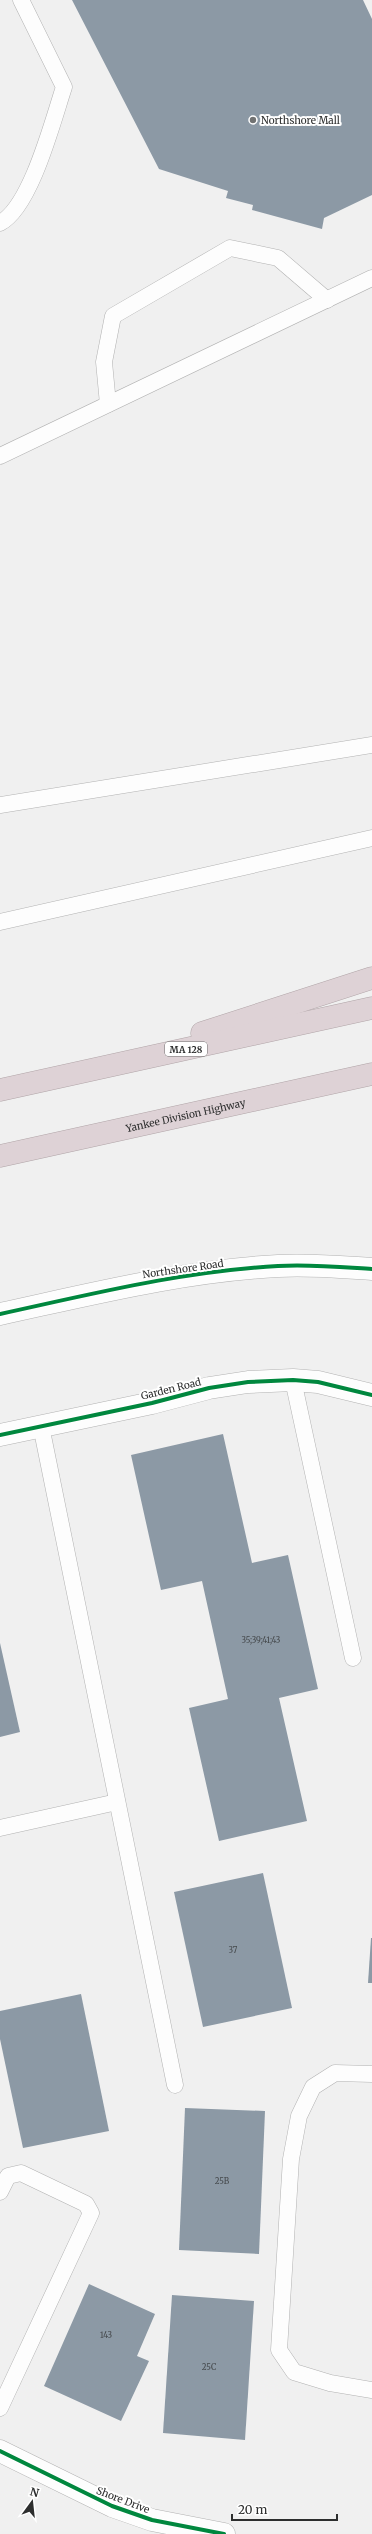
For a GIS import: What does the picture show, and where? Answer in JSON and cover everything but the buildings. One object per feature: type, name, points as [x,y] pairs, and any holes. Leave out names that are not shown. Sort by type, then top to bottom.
[{"type":"highway","points":[[79,1072],[372,978]]},
{"type":"highway","name":"MA 128","points":[[0,1090],[372,1008]]},
{"type":"highway","name":"Yankee Division Highway","points":[[0,1156],[372,1074]]},
{"type":"highway","points":[[280,1094],[372,1081]]},
{"type":"street","name":"Northshore Road","points":[[0,1314],[194,1274],[279,1266],[325,1266],[372,1269]]},
{"type":"street","name":"Garden Road","points":[[0,1435],[152,1403],[209,1388],[248,1382],[293,1380],[318,1382],[372,1395]]},
{"type":"street","name":"Shore Drive","points":[[0,2451],[112,2506],[152,2520],[224,2534]]},
{"type":"lane","points":[[0,222],[20,205],[33,176],[64,87],[21,0]]},
{"type":"lane","points":[[108,404],[104,362],[113,316],[230,248],[278,258],[327,300]]},
{"type":"lane","points":[[0,456],[372,278]]},
{"type":"lane","points":[[0,804],[372,745]]},
{"type":"lane","points":[[0,922],[372,838]]},
{"type":"lane","points":[[0,915],[34,914]]},
{"type":"lane","points":[[293,1380],[353,1658]]},
{"type":"lane","points":[[41,1426],[175,2085]]},
{"type":"lane","points":[[0,1828],[118,1802]]},
{"type":"lane","points":[[372,2074],[335,2073],[313,2087],[299,2116],[291,2160],[279,2350],[294,2372],[330,2383],[372,2390]]},
{"type":"lane","points":[[0,2192],[8,2176],[21,2172],[86,2204],[91,2213],[0,2408]]},
{"type":"cycle path","points":[[0,1314],[138,1284],[207,1273],[290,1265],[372,1269]]},
{"type":"cycle path","points":[[0,1435],[152,1403],[209,1388],[248,1382],[293,1380],[318,1382],[372,1395]]},
{"type":"cycle path","points":[[0,2451],[112,2506],[152,2520],[224,2534]]},
{"type":"place","name":"Northshore Mall","points":[[253,120]]}]
